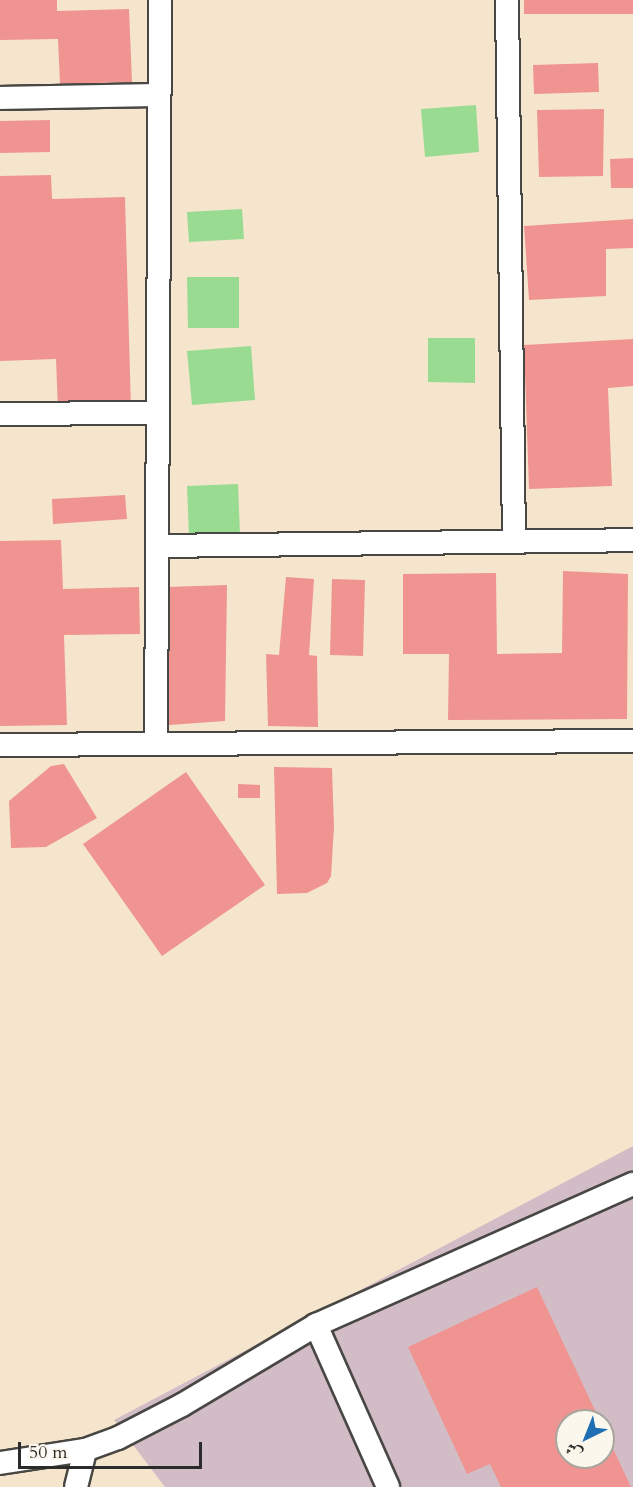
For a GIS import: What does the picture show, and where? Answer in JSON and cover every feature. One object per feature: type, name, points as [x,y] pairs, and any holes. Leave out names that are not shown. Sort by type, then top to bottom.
[{"type":"street","points":[[156,744],[160,0]]},
{"type":"street","points":[[507,0],[514,542]]},
{"type":"street","points":[[0,98],[159,95]]},
{"type":"street","points":[[0,414],[158,413]]},
{"type":"street","points":[[157,546],[633,540]]},
{"type":"street","points":[[0,745],[633,741]]},
{"type":"street","points":[[0,1463],[85,1450],[150,1422],[316,1324],[633,1184]]},
{"type":"street","points":[[316,1324],[388,1487]]},
{"type":"street","points":[[76,1487],[85,1450]]},
{"type":"shaded area","points":[[633,1146],[633,1487],[165,1487],[114,1420]]},
{"type":"green space","points":[[476,105],[479,152],[425,157],[421,109]]},
{"type":"green space","points":[[242,209],[244,239],[189,242],[187,212]]},
{"type":"green space","points":[[187,277],[239,277],[239,328],[188,328]]},
{"type":"green space","points":[[428,338],[475,338],[475,383],[428,382]]},
{"type":"green space","points":[[251,346],[255,400],[192,405],[187,351]]},
{"type":"green space","points":[[238,484],[240,535],[189,537],[187,486]]},
{"type":"building","points":[[0,0],[57,0],[57,11],[129,9],[132,82],[60,84],[58,39],[0,40]]},
{"type":"building","points":[[524,0],[633,0],[633,14],[524,14]]},
{"type":"building","points":[[598,63],[599,92],[534,94],[533,65]]},
{"type":"building","points":[[604,109],[603,176],[539,177],[537,110]]},
{"type":"building","points":[[50,120],[50,152],[0,153],[0,121]]},
{"type":"building","points":[[633,158],[633,188],[611,188],[610,159]]},
{"type":"building","points":[[51,175],[52,199],[125,197],[131,409],[58,411],[56,359],[0,361],[0,176]]},
{"type":"building","points":[[633,219],[633,248],[606,249],[606,296],[529,300],[524,226]]},
{"type":"building","points":[[633,339],[633,386],[608,388],[612,486],[529,489],[524,345]]},
{"type":"building","points":[[125,495],[127,519],[53,524],[52,499]]},
{"type":"building","points":[[61,540],[63,589],[139,587],[140,634],[64,635],[67,725],[0,726],[0,541]]},
{"type":"building","points":[[563,571],[628,574],[627,719],[448,720],[449,654],[403,654],[403,574],[496,573],[497,654],[562,653]]},
{"type":"building","points":[[286,577],[314,579],[309,655],[317,656],[318,727],[268,726],[266,654],[279,655]]},
{"type":"building","points":[[332,579],[365,580],[363,656],[330,655]]},
{"type":"building","points":[[227,585],[225,721],[169,725],[167,587]]},
{"type":"building","points":[[64,764],[97,818],[46,847],[11,848],[9,801],[51,766]]},
{"type":"building","points":[[274,767],[332,768],[334,827],[331,876],[327,883],[307,893],[277,894]]},
{"type":"building","points":[[186,772],[265,885],[162,956],[83,844]]},
{"type":"building","points":[[238,784],[260,785],[260,798],[238,798]]},
{"type":"building","points":[[537,1287],[594,1409],[555,1409],[555,1469],[615,1469],[615,1453],[631,1487],[501,1487],[490,1464],[467,1474],[408,1347]]}]
